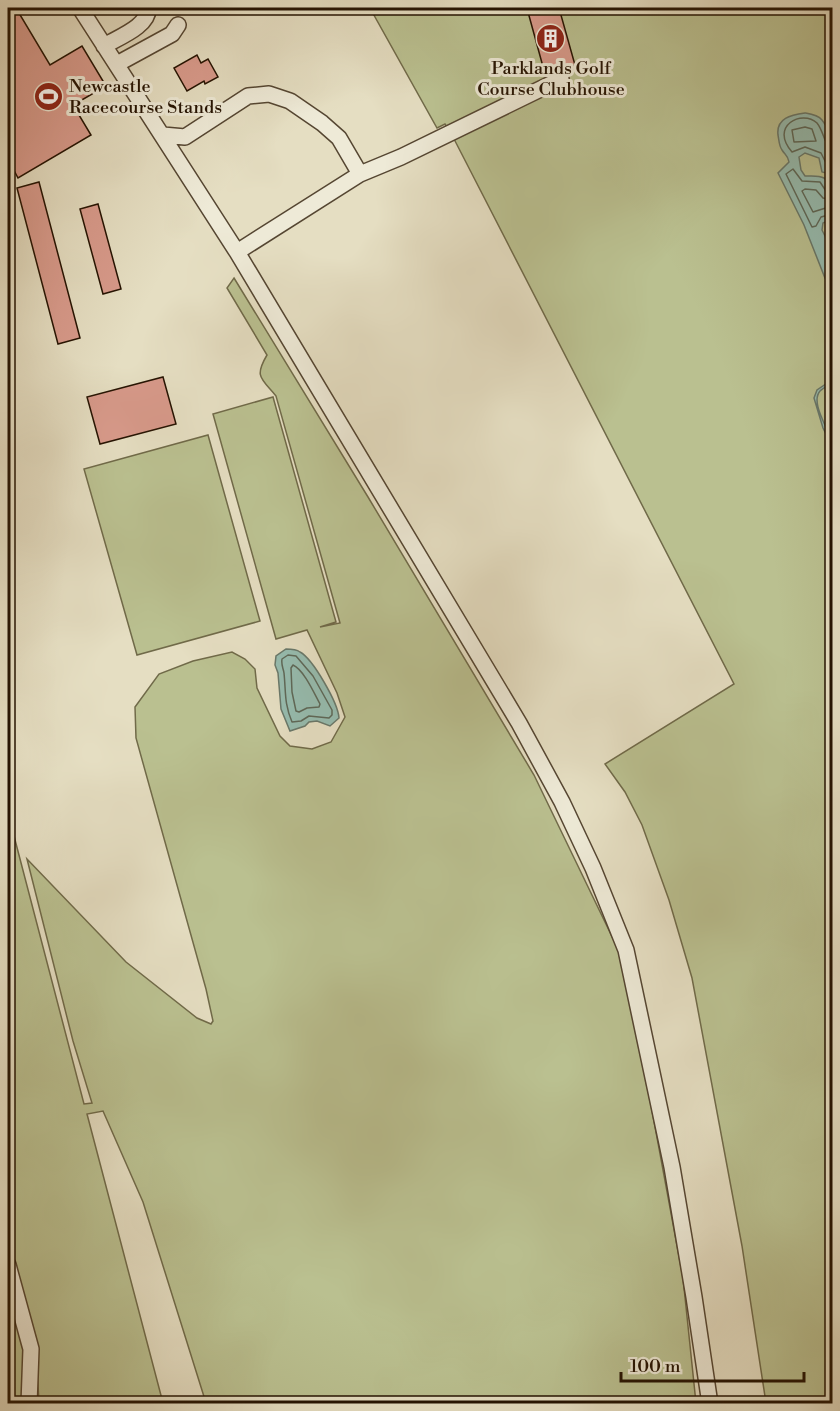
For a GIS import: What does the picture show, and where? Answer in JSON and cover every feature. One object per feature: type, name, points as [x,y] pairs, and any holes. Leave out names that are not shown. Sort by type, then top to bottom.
[{"type":"street","points":[[80,8],[237,252],[519,723],[562,802],[597,879],[627,950],[676,1191],[710,1404]]},
{"type":"street","points":[[105,46],[143,22],[148,16],[148,8]]},
{"type":"street","points":[[117,64],[172,34],[178,25]]},
{"type":"street","points":[[237,252],[360,174],[401,157],[561,79]]},
{"type":"street","points":[[163,135],[185,137],[248,96],[268,94],[290,101],[322,123],[339,138],[360,174]]},
{"type":"street","points":[[8,1265],[31,1349],[29,1404]]},
{"type":"green space","points":[[370,8],[832,8],[832,1403],[766,1403],[742,1246],[692,978],[669,900],[642,825],[625,792],[605,764],[734,684],[453,137],[445,124],[437,128]]},
{"type":"green space","points":[[234,278],[534,775],[618,949],[651,1105],[683,1278],[696,1403],[206,1403],[143,1202],[103,1111],[87,1114],[163,1403],[39,1403],[36,1347],[8,1238],[8,813],[84,1104],[92,1103],[73,1041],[27,859],[126,962],[197,1018],[211,1024],[213,1021],[206,989],[136,738],[135,707],[159,674],[193,661],[232,652],[245,659],[255,669],[257,688],[280,736],[290,746],[312,749],[331,742],[345,717],[337,693],[307,630],[276,639],[213,414],[273,397],[336,622],[320,627],[340,623],[276,396],[261,377],[261,368],[267,355],[227,288]]},
{"type":"green space","points":[[208,435],[260,621],[137,655],[84,469]]},
{"type":"green space","points":[[8,1291],[26,1361],[23,1403],[8,1403]]},
{"type":"water","points":[[805,113],[822,120],[829,132],[833,147],[832,162],[826,173],[822,172],[819,158],[805,153],[799,157],[801,170],[805,176],[824,178],[828,181],[832,191],[832,219],[823,223],[822,230],[831,257],[832,286],[825,278],[804,225],[778,173],[789,162],[780,145],[779,125],[790,116]]},
{"type":"water","points":[[832,380],[832,383],[820,391],[817,403],[832,446],[823,428],[814,398],[817,390]]},
{"type":"water","points":[[286,649],[297,650],[305,656],[324,682],[339,718],[330,726],[317,721],[309,722],[305,726],[290,731],[281,709],[278,673],[275,665],[276,656]]},
{"type":"building","name":"Newcastle Racecourse Stands","points":[[8,8],[16,8],[50,65],[82,46],[106,86],[73,105],[91,135],[18,178],[8,159]]},
{"type":"building","name":"Parklands Golf Course Clubhouse","points":[[544,8],[559,8],[575,65],[545,74],[528,12]]},
{"type":"building","points":[[197,55],[201,63],[208,59],[218,77],[205,84],[204,81],[187,91],[174,68]]},
{"type":"building","points":[[39,182],[80,338],[58,344],[17,188]]},
{"type":"building","points":[[98,204],[121,289],[103,294],[80,209]]},
{"type":"building","points":[[163,377],[176,424],[100,444],[87,397]]},
{"type":"place","name":"Parklands Golf Course Clubhouse","points":[[551,39]]},
{"type":"place","name":"Newcastle Racecourse Stands","points":[[48,96]]}]
